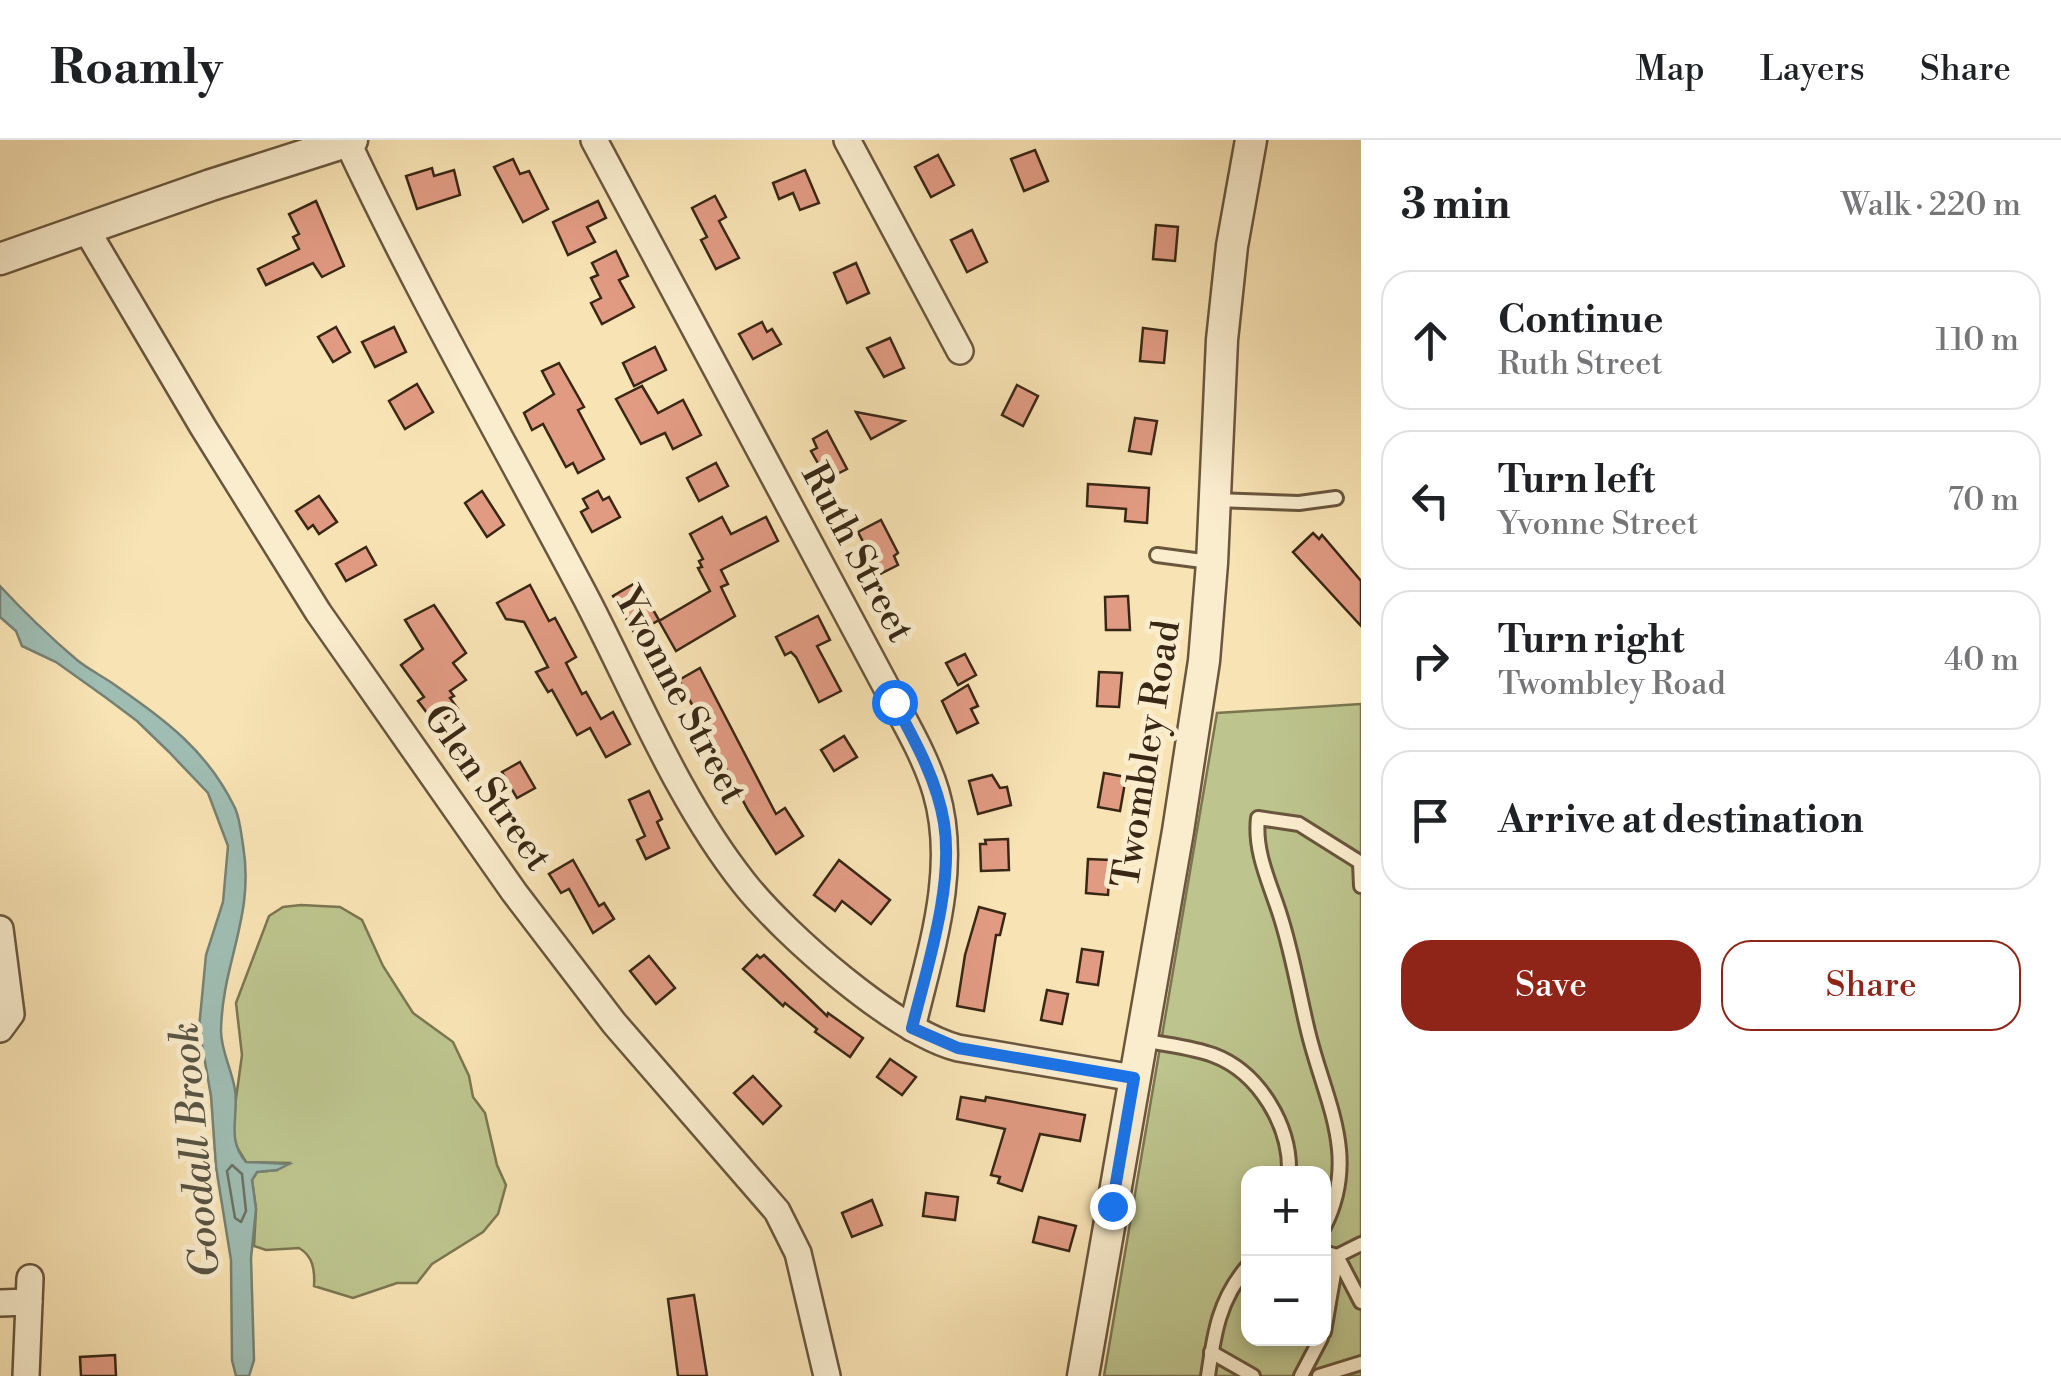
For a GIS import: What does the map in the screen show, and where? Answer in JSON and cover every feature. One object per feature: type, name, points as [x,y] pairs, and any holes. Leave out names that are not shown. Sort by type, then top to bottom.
[{"type":"street","name":"Ruth Street","points":[[594,140],[903,718],[932,780],[944,826],[944,876],[912,1028]]},
{"type":"street","points":[[847,140],[960,351]]},
{"type":"street","name":"Twombley Road","points":[[1083,1376],[1193,737],[1212,563],[1224,324],[1234,233],[1251,140]]},
{"type":"street","name":"Yvonne Street","points":[[349,141],[423,298],[688,794],[747,888],[822,959],[912,1028],[958,1048],[1134,1078]]},
{"type":"street","points":[[0,259],[349,141]]},
{"type":"street","name":"Glen Street","points":[[86,230],[318,612],[514,892],[614,1023],[777,1210],[798,1253],[828,1376]]},
{"type":"street","points":[[0,929],[11,1001],[4,1025]]},
{"type":"street","points":[[0,1303],[29,1290],[26,1376]]},
{"type":"lane","points":[[1215,500],[1299,503],[1336,498]]},
{"type":"lane","points":[[1157,555],[1212,563]]},
{"type":"lane","points":[[1331,1213],[1340,1170],[1338,1126],[1314,1055],[1280,915],[1256,844],[1258,818],[1299,824],[1361,863],[1361,886]]},
{"type":"lane","points":[[1141,1040],[1213,1055],[1246,1076],[1274,1111],[1288,1146],[1289,1166]]},
{"type":"lane","points":[[1331,1254],[1361,1244]]},
{"type":"lane","points":[[1331,1256],[1361,1302]]},
{"type":"lane","points":[[1208,1376],[1227,1294],[1241,1275]]},
{"type":"lane","points":[[1302,1376],[1317,1346]]},
{"type":"lane","points":[[1211,1352],[1253,1376]]},
{"type":"lane","points":[[1319,1376],[1361,1363]]},
{"type":"green space","points":[[1361,704],[1361,1376],[1104,1376],[1217,713]]},
{"type":"green space","points":[[283,907],[340,907],[362,920],[383,966],[413,1013],[453,1042],[469,1076],[473,1097],[485,1113],[497,1165],[506,1185],[498,1214],[483,1232],[432,1264],[417,1283],[397,1283],[353,1298],[314,1286],[312,1264],[299,1248],[266,1250],[254,1246],[256,1209],[252,1180],[257,1172],[277,1170],[288,1163],[246,1162],[235,1144],[232,1128],[242,1055],[236,1003],[269,916]]},
{"type":"water","points":[[0,586],[77,660],[184,738],[212,769],[237,812],[246,871],[245,895],[221,1031],[235,1090],[236,1145],[246,1162],[289,1164],[257,1172],[252,1180],[256,1209],[251,1258],[254,1360],[249,1376],[236,1376],[232,1360],[231,1260],[199,1028],[206,955],[223,902],[228,846],[208,793],[169,752],[105,697],[56,662],[22,646],[16,631],[0,617]]},
{"type":"building","points":[[1035,150],[1048,181],[1024,191],[1011,159]]},
{"type":"building","points":[[938,155],[954,185],[931,197],[915,167]]},
{"type":"building","points":[[513,159],[520,174],[529,171],[548,209],[523,222],[494,167]]},
{"type":"building","points":[[432,168],[434,176],[454,170],[460,195],[417,209],[406,176]]},
{"type":"building","points":[[805,170],[819,203],[800,210],[793,193],[779,199],[773,183]]},
{"type":"building","points":[[715,196],[726,217],[719,221],[739,258],[716,269],[701,240],[707,237],[692,208]]},
{"type":"building","points":[[316,201],[344,266],[322,277],[313,263],[266,285],[258,269],[299,249],[293,237],[299,234],[289,214]]},
{"type":"building","points":[[598,201],[606,218],[587,227],[595,242],[568,255],[553,222]]},
{"type":"building","points":[[1156,225],[1178,227],[1175,261],[1153,259]]},
{"type":"building","points":[[972,230],[987,262],[967,272],[951,240]]},
{"type":"building","points":[[616,251],[628,276],[619,280],[634,307],[602,324],[591,303],[601,298],[591,278],[598,275],[592,263]]},
{"type":"building","points":[[856,263],[869,293],[847,303],[834,273]]},
{"type":"building","points":[[762,322],[781,344],[753,359],[739,334]]},
{"type":"building","points":[[336,327],[350,352],[333,362],[318,337]]},
{"type":"building","points":[[394,327],[406,352],[375,367],[362,342]]},
{"type":"building","points":[[1143,328],[1167,331],[1164,363],[1140,361]]},
{"type":"building","points":[[890,338],[904,368],[884,377],[867,348]]},
{"type":"building","points":[[655,347],[666,370],[634,386],[623,363]]},
{"type":"building","points":[[559,363],[584,407],[578,410],[604,459],[578,473],[573,463],[566,467],[543,424],[532,430],[524,413],[554,394],[542,371]]},
{"type":"building","points":[[417,384],[433,412],[405,429],[389,401]]},
{"type":"building","points":[[1017,385],[1038,396],[1023,426],[1002,415]]},
{"type":"building","points":[[642,386],[658,413],[683,400],[701,435],[673,449],[665,433],[641,444],[616,399]]},
{"type":"building","points":[[856,412],[904,421],[871,439]]},
{"type":"building","points":[[1135,418],[1157,421],[1151,454],[1129,451]]},
{"type":"building","points":[[827,431],[847,469],[827,479],[811,451],[817,448],[813,439]]},
{"type":"building","points":[[716,463],[728,486],[699,501],[687,478]]},
{"type":"building","points":[[1088,484],[1149,488],[1147,523],[1125,521],[1126,509],[1087,506]]},
{"type":"building","points":[[482,491],[504,525],[487,537],[465,503]]},
{"type":"building","points":[[598,491],[603,500],[609,497],[620,517],[592,532],[581,512],[588,508],[583,499]]},
{"type":"building","points":[[319,496],[337,522],[319,534],[313,525],[308,529],[296,511]]},
{"type":"building","points":[[722,517],[731,534],[766,517],[778,541],[721,570],[728,584],[721,587],[735,616],[676,651],[659,621],[710,591],[698,568],[702,567],[699,561],[703,559],[690,534]]},
{"type":"building","points":[[881,520],[898,553],[894,556],[898,565],[880,574],[858,532]]},
{"type":"building","points":[[1313,533],[1319,539],[1322,535],[1361,581],[1361,626],[1293,552]]},
{"type":"building","points":[[366,547],[376,565],[346,581],[336,564]]},
{"type":"building","points":[[637,582],[659,620],[635,634],[613,596]]},
{"type":"building","points":[[530,585],[549,621],[555,618],[576,657],[566,663],[582,694],[586,692],[601,719],[613,712],[630,744],[606,757],[590,728],[577,735],[552,690],[548,692],[536,672],[548,667],[524,622],[506,619],[497,603]]},
{"type":"building","points":[[1128,596],[1130,630],[1106,630],[1105,597]]},
{"type":"building","points":[[434,605],[466,653],[453,663],[466,680],[450,691],[458,709],[436,725],[418,701],[424,697],[401,665],[423,649],[405,620]]},
{"type":"building","points":[[818,616],[830,640],[817,646],[841,691],[819,702],[796,657],[791,652],[785,655],[776,637]]},
{"type":"building","points":[[965,654],[976,675],[958,685],[946,663]]},
{"type":"building","points":[[700,668],[776,814],[785,808],[803,836],[776,854],[748,810],[679,680]]},
{"type":"building","points":[[1099,672],[1122,673],[1119,707],[1097,706]]},
{"type":"building","points":[[968,685],[978,706],[971,709],[978,723],[957,733],[942,701]]},
{"type":"building","points":[[844,736],[857,757],[834,771],[821,750]]},
{"type":"building","points":[[520,762],[535,788],[517,798],[502,772]]},
{"type":"building","points":[[1104,773],[1126,777],[1120,811],[1098,807]]},
{"type":"building","points":[[992,775],[1000,788],[1007,787],[1011,805],[978,814],[969,781]]},
{"type":"building","points":[[649,791],[669,848],[646,859],[637,840],[645,836],[629,800]]},
{"type":"building","points":[[1008,839],[1009,870],[981,871],[980,844],[986,844],[985,840]]},
{"type":"building","points":[[1088,859],[1110,860],[1108,895],[1086,893]]},
{"type":"building","points":[[573,860],[599,906],[604,903],[614,919],[593,933],[569,889],[561,893],[549,874]]},
{"type":"building","points":[[839,860],[890,900],[871,924],[842,901],[835,911],[814,895]]},
{"type":"building","points":[[979,907],[1005,914],[1000,935],[996,935],[984,1011],[957,1006],[965,955]]},
{"type":"building","points":[[1082,949],[1103,952],[1098,985],[1077,982]]},
{"type":"building","points":[[757,955],[764,955],[827,1016],[828,1013],[863,1038],[850,1057],[815,1032],[817,1029],[785,1003],[783,1006],[743,969]]},
{"type":"building","points":[[649,956],[675,988],[656,1004],[630,971]]},
{"type":"building","points":[[1047,990],[1068,994],[1062,1024],[1041,1020]]},
{"type":"building","points":[[890,1059],[916,1077],[902,1095],[877,1077]]},
{"type":"building","points":[[753,1076],[781,1106],[763,1124],[734,1093]]},
{"type":"building","points":[[961,1097],[985,1101],[986,1097],[1085,1115],[1080,1141],[1040,1134],[1022,1191],[998,1183],[1000,1177],[991,1175],[1005,1129],[957,1119]]},
{"type":"building","points":[[926,1193],[958,1197],[955,1220],[923,1216]]},
{"type":"building","points":[[872,1200],[882,1225],[852,1237],[842,1213]]},
{"type":"building","points":[[1039,1217],[1076,1226],[1069,1251],[1033,1242]]},
{"type":"building","points":[[694,1295],[707,1376],[678,1376],[668,1299]]},
{"type":"building","points":[[115,1355],[116,1376],[81,1376],[80,1357]]},
{"type":"route","points":[[894,702],[932,780],[946,842],[942,895],[912,1028],[958,1048],[1134,1078],[1112,1206]]},
{"type":"water label","name":"Goodall Brook","points":[[196,1150]]}]
